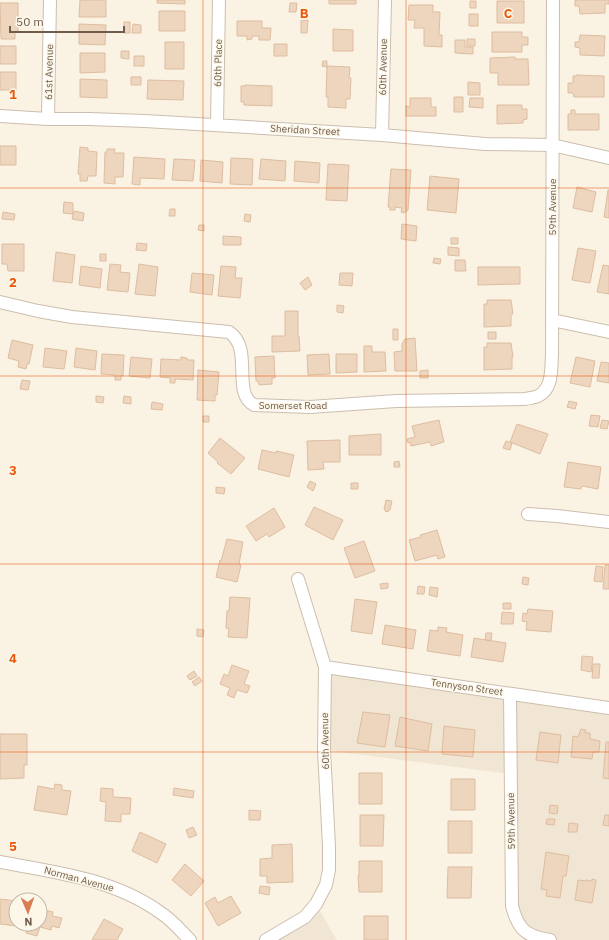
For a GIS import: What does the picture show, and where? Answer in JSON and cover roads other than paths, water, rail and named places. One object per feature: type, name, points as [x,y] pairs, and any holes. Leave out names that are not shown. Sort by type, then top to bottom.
[{"type":"street","name":"61st Avenue","points":[[48,119],[50,0]]},
{"type":"street","name":"60th Place","points":[[217,125],[219,0]]},
{"type":"street","name":"60th Avenue","points":[[382,135],[384,0]]},
{"type":"street","name":"59th Avenue","points":[[525,399],[537,397],[544,392],[551,375],[553,0]]},
{"type":"street","name":"Sheridan Street","points":[[0,116],[217,125],[382,135],[485,144],[552,145],[609,158]]},
{"type":"street","name":"Somerset Road","points":[[0,302],[38,312],[79,318],[229,332],[238,340],[242,357],[244,391],[249,403],[254,405],[310,407],[396,401],[525,399]]},
{"type":"street","points":[[552,320],[609,332]]},
{"type":"street","points":[[528,514],[609,522]]},
{"type":"street","name":"60th Avenue","points":[[266,940],[305,917],[316,904],[326,885],[329,870],[324,750],[325,667],[298,579]]},
{"type":"street","name":"Tennyson Street","points":[[325,667],[609,708]]},
{"type":"street","name":"59th Avenue","points":[[510,694],[512,906],[516,920],[524,932],[537,938],[550,940]]},
{"type":"street","name":"Norman Avenue","points":[[0,862],[56,872],[110,886],[135,897],[162,913],[190,940]]}]
